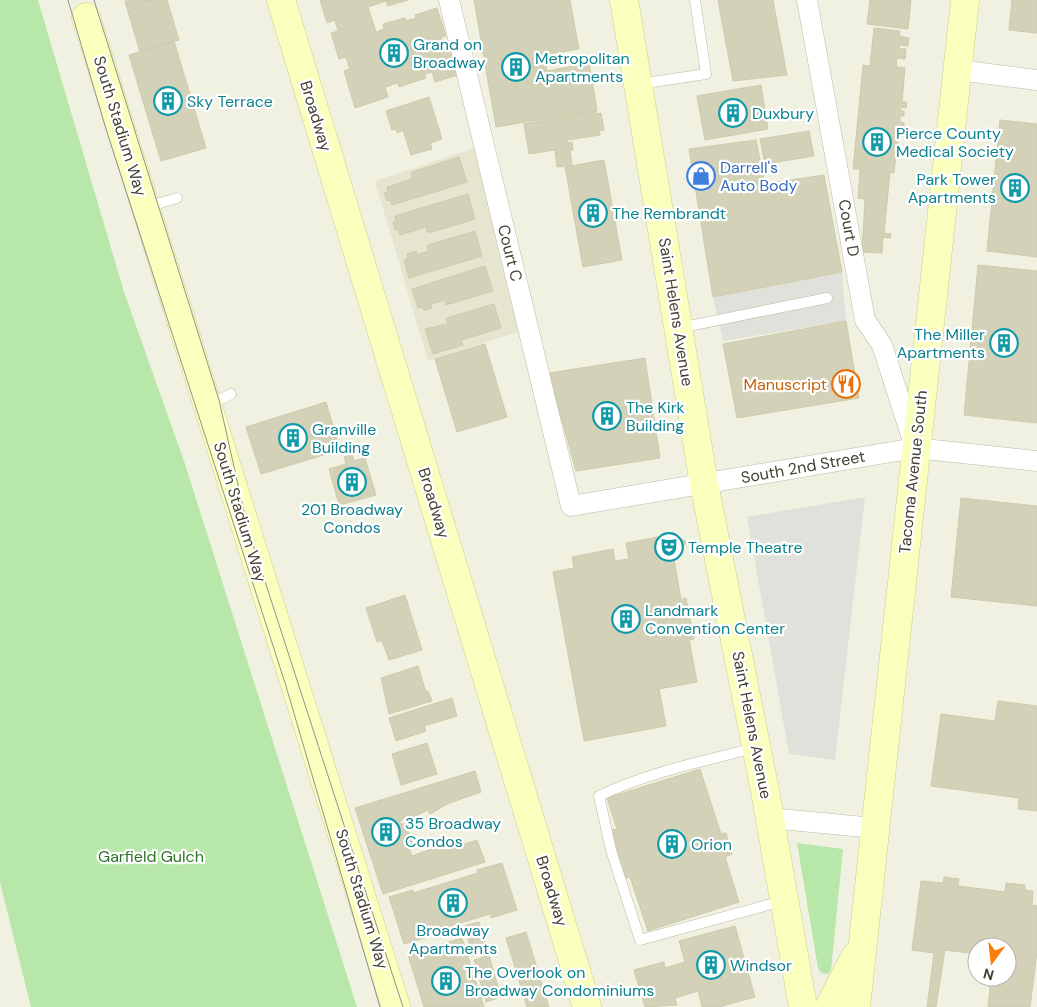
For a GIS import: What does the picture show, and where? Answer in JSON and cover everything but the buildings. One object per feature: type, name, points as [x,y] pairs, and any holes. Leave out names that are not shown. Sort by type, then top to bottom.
[{"type":"street","name":"Broadway","points":[[280,0],[588,1007]]},
{"type":"street","name":"Court C","points":[[449,0],[571,506]]},
{"type":"street","name":"Saint Helens Avenue","points":[[624,0],[704,484],[770,818],[803,1007]]},
{"type":"street","name":"Court D","points":[[807,0],[865,320],[882,345],[915,448]]},
{"type":"street","name":"Tacoma Avenue South","points":[[856,1007],[861,945],[958,70],[964,0]]},
{"type":"street","name":"South Stadium Way","points":[[82,6],[396,1007]]},
{"type":"street","points":[[958,70],[1037,80]]},
{"type":"street","name":"South 2nd Street","points":[[571,506],[915,448],[1037,461]]},
{"type":"street","points":[[770,818],[874,828]]},
{"type":"street","name":"Tacoma Avenue South","points":[[829,1007],[861,945]]},
{"type":"lane","points":[[638,84],[706,74],[695,0]]},
{"type":"lane","points":[[145,207],[177,198]]},
{"type":"lane","points":[[678,328],[827,298]]},
{"type":"lane","points":[[208,407],[231,394]]},
{"type":"lane","points":[[756,748],[697,761],[622,785],[599,796],[611,850],[640,940],[783,901]]},
{"type":"shaded area","points":[[474,148],[518,332],[428,361],[375,181]]},
{"type":"shaded area","points":[[842,272],[846,321],[723,341],[713,297]]},
{"type":"shaded area","points":[[865,497],[835,760],[789,754],[747,517]]},
{"type":"green space","name":"Garfield Gulch","points":[[0,0],[38,0],[124,292],[184,461],[357,1007],[31,1007],[0,882]]},
{"type":"green space","points":[[797,843],[843,849],[831,970],[828,974],[821,973],[818,968]]},
{"type":"tram line","points":[[68,0],[106,129],[286,686],[380,1007]]},
{"type":"tram line","points":[[94,0],[219,400],[248,529],[403,1007]]},
{"type":"place","name":"Grand on Broadway","points":[[394,53]]},
{"type":"place","name":"Metropolitan Apartments","points":[[516,67]]},
{"type":"place","name":"Sky Terrace","points":[[168,101]]},
{"type":"place","name":"Duxbury","points":[[733,113]]},
{"type":"place","name":"Pierce County Medical Society","points":[[877,142]]},
{"type":"place","name":"Darrell's Auto Body","points":[[701,176]]},
{"type":"place","name":"Park Tower Apartments","points":[[1015,188]]},
{"type":"place","name":"The Rembrandt","points":[[593,213]]},
{"type":"place","name":"The Miller Apartments","points":[[1004,343]]},
{"type":"place","name":"Manuscript","points":[[846,384]]},
{"type":"place","name":"The Kirk Building","points":[[607,416]]},
{"type":"place","name":"Granville Building","points":[[293,438]]},
{"type":"place","name":"201 Broadway Condos","points":[[352,482]]},
{"type":"place","name":"Temple Theatre","points":[[669,547]]},
{"type":"place","name":"Landmark Convention Center","points":[[626,619]]},
{"type":"place","name":"35 Broadway Condos","points":[[386,832]]},
{"type":"place","name":"Orion","points":[[672,844]]},
{"type":"place","name":"Broadway Apartments","points":[[453,903]]},
{"type":"place","name":"Windsor","points":[[711,965]]},
{"type":"place","name":"The Overlook on Broadway Condominiums","points":[[446,981]]}]
